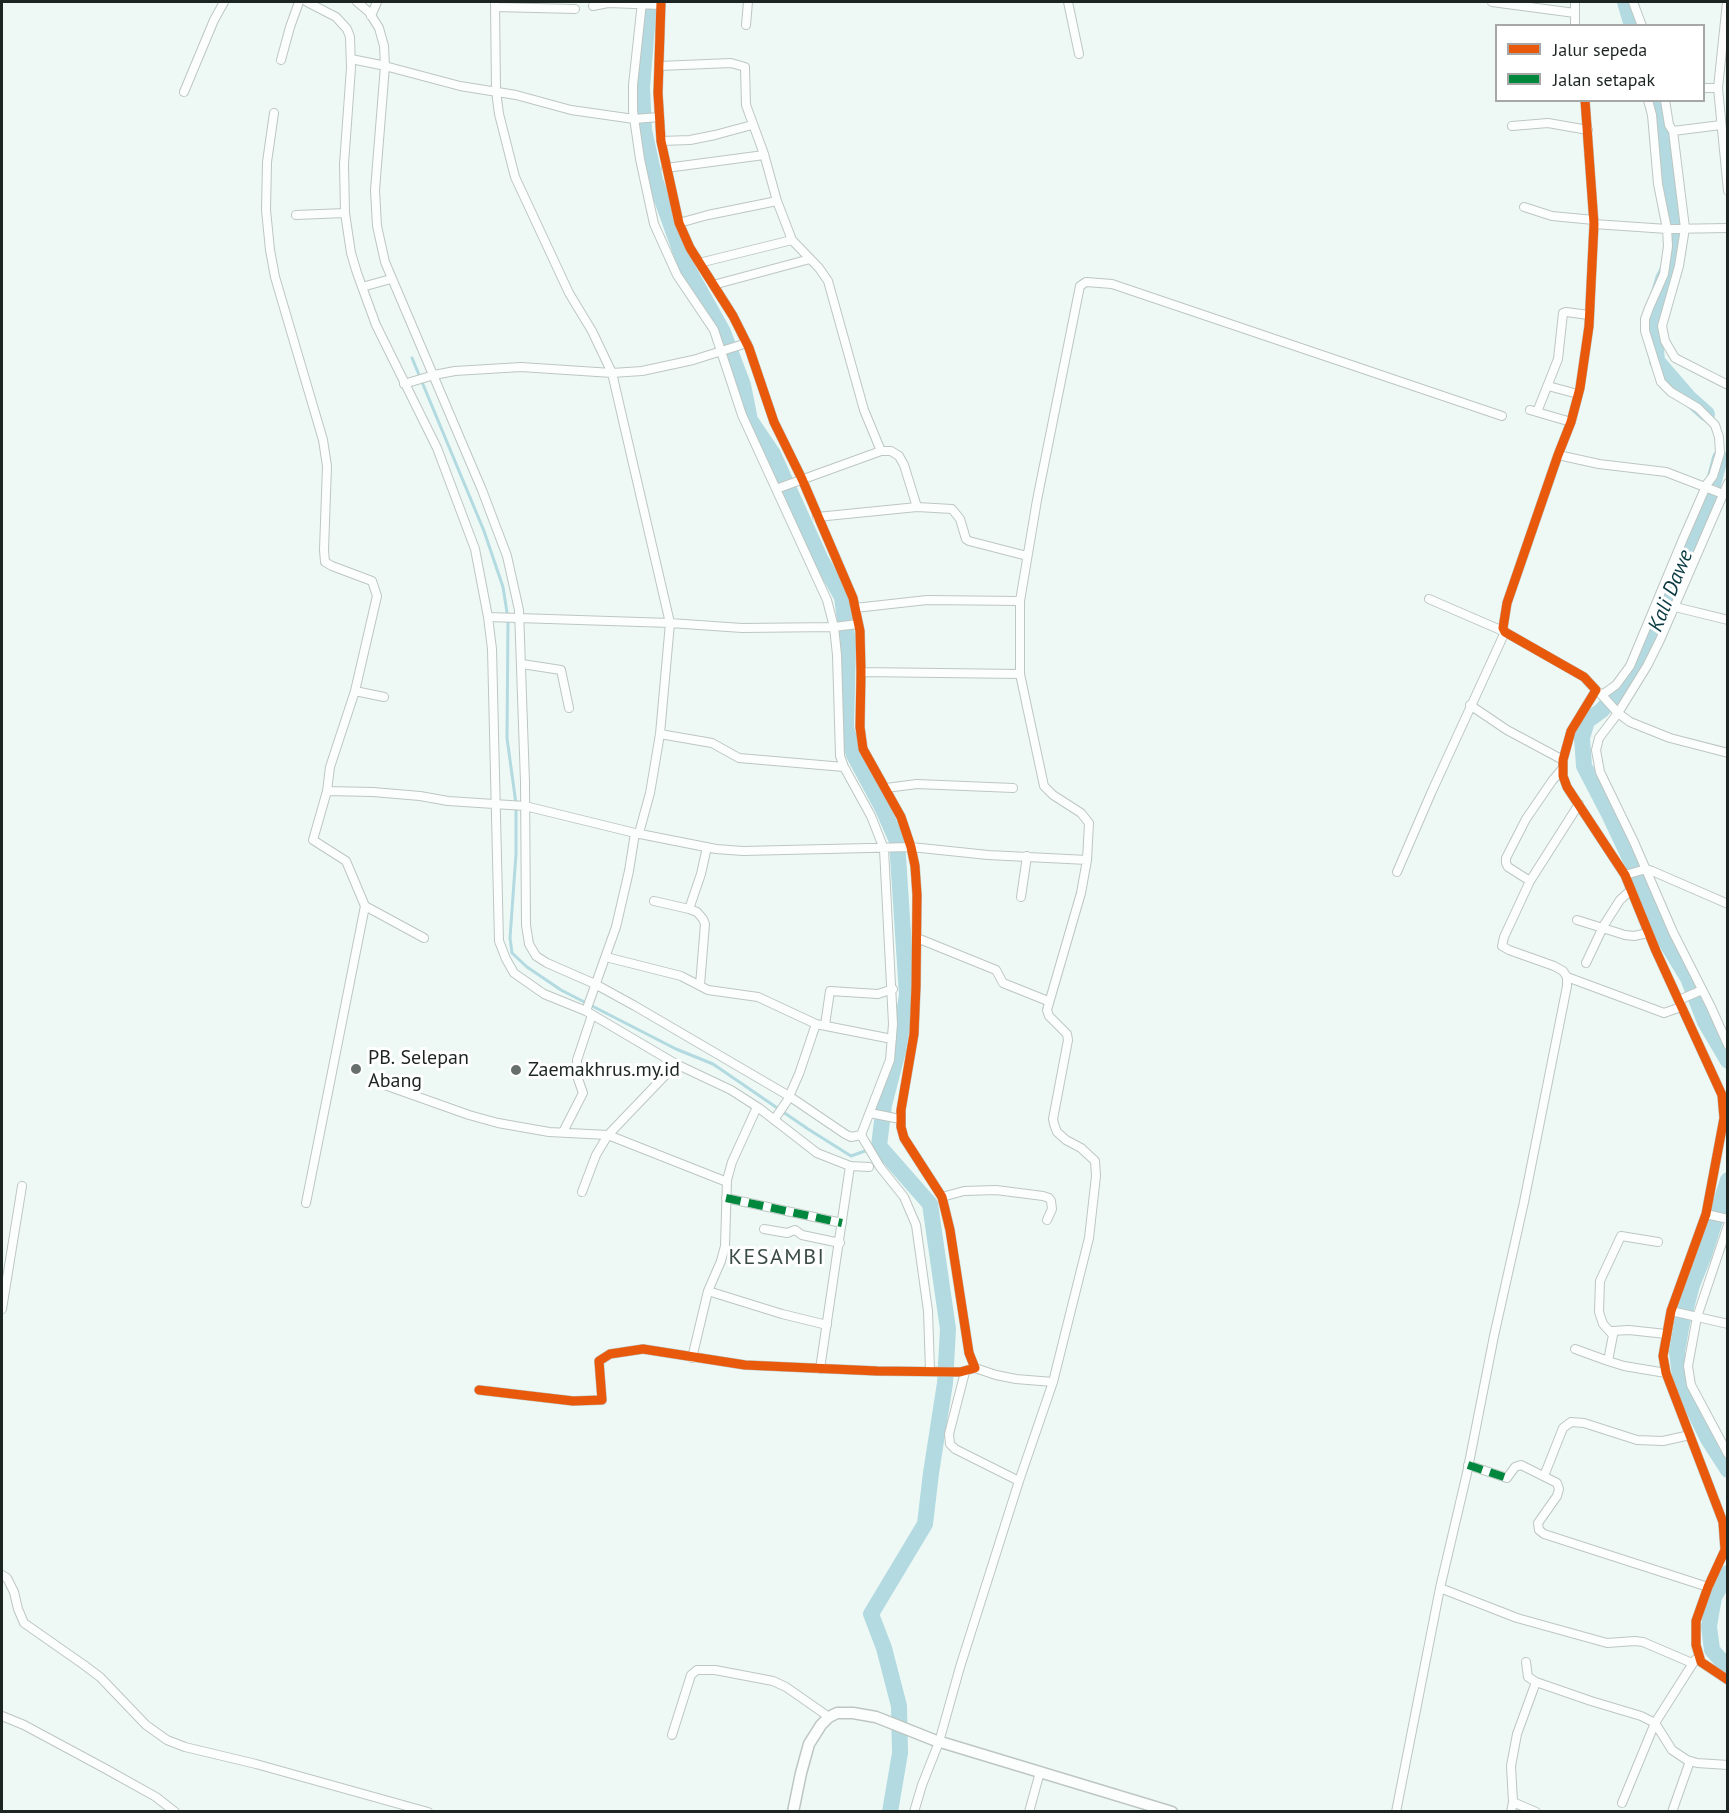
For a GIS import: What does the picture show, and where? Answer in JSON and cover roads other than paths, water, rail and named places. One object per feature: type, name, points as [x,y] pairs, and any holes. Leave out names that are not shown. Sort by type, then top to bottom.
[{"type":"main road","points":[[793,1812],[809,1744],[820,1725],[837,1713],[876,1717],[937,1741],[1172,1812]]},
{"type":"street","points":[[184,92],[214,20],[224,2]]},
{"type":"street","points":[[281,60],[299,2]]},
{"type":"street","points":[[307,2],[336,17],[347,29],[350,37],[351,59],[344,164],[345,213],[351,253],[376,325],[408,383],[436,448],[471,539],[491,617],[499,805],[499,941],[506,959],[514,973],[544,994],[588,1011],[676,1064],[731,1090],[776,1118],[818,1153],[850,1166],[869,1167]]},
{"type":"street","points":[[357,2],[379,28],[384,46],[375,190],[377,226],[385,262],[482,490],[507,556],[518,618],[522,664],[523,806],[526,925],[529,944],[536,956],[547,963],[595,986],[788,1098],[845,1134],[851,1137],[862,1137]]},
{"type":"street","points":[[371,16],[377,2]]},
{"type":"street","points":[[746,26],[748,2]]},
{"type":"street","points":[[1068,2],[1079,54]]},
{"type":"street","points":[[1492,2],[1575,13]]},
{"type":"street","points":[[1575,2],[1575,24]]},
{"type":"street","points":[[1633,2],[1641,24]]},
{"type":"street","points":[[1727,2],[1718,88],[1728,191]]},
{"type":"street","points":[[593,6],[608,3],[660,4],[656,118],[679,223],[690,248],[733,316],[774,422],[846,582],[855,608],[861,672],[860,727],[863,749],[901,817],[915,866],[917,938],[914,1034],[896,1118],[904,1138],[942,1197],[950,1230],[969,1353],[975,1368]]},
{"type":"street","points":[[643,3],[633,85],[640,159],[654,224],[677,275],[714,330],[723,351],[739,406],[779,488],[827,600],[836,627],[840,756],[886,849],[893,989],[892,1039],[890,1060],[862,1137]]},
{"type":"street","points":[[563,1132],[584,1093],[577,1076],[577,1060],[588,1011],[606,957],[637,833],[650,793],[660,734],[670,623],[612,373],[592,331],[569,293],[515,177],[499,114],[496,91],[495,4],[558,5],[575,9]]},
{"type":"street","points":[[351,59],[383,65],[460,86],[550,103],[571,110],[635,118],[656,118]]},
{"type":"street","points":[[659,66],[731,63],[743,65],[746,105],[764,154],[777,201],[792,240],[819,268],[828,281],[864,410],[881,451]]},
{"type":"street","points":[[1705,88],[1718,88]]},
{"type":"street","points":[[1397,872],[1504,632],[1503,618],[1571,422],[1578,394],[1589,315],[1594,222],[1585,102]]},
{"type":"street","points":[[1649,102],[1652,115],[1658,184],[1671,228],[1665,274],[1645,319],[1645,331],[1661,382],[1671,392],[1698,408],[1715,425],[1719,437],[1720,453],[1713,476],[1714,491],[1675,607],[1647,666],[1599,738],[1596,750],[1597,762],[1699,991],[1728,1044]]},
{"type":"street","points":[[1665,102],[1669,125],[1673,130],[1684,228],[1679,266],[1662,326],[1665,341],[1675,358],[1728,385]]},
{"type":"street","points":[[273,113],[267,162],[266,210],[270,250],[275,278],[323,440],[327,465],[325,561],[332,566],[372,581],[377,596],[355,691],[330,767],[327,791],[313,840],[346,861],[364,906],[306,1203]]},
{"type":"street","points":[[1512,126],[1548,123],[1588,130]]},
{"type":"street","points":[[661,141],[690,140],[752,125]]},
{"type":"street","points":[[1673,130],[1721,125]]},
{"type":"street","points":[[666,168],[764,154]]},
{"type":"street","points":[[679,223],[777,201]]},
{"type":"street","points":[[1524,207],[1552,216],[1594,222],[1671,228],[1728,228]]},
{"type":"street","points":[[296,215],[345,213]]},
{"type":"street","points":[[699,263],[792,240]]},
{"type":"street","points":[[713,285],[810,259]]},
{"type":"street","points":[[362,287],[391,279]]},
{"type":"street","points":[[914,1812],[1019,1481],[1053,1382],[1089,1238],[1096,1176],[1095,1161],[1081,1148],[1066,1140],[1054,1124],[1053,1119],[1068,1040],[1067,1034],[1049,1016],[1047,1010],[1048,1000],[1081,893],[1087,860],[1089,823],[1087,818],[1053,795],[1044,786],[1020,674],[1020,601],[1080,286],[1086,282],[1112,284],[1502,416]]},
{"type":"street","points":[[1571,422],[1533,411],[1548,386],[1557,360],[1563,313],[1589,315]]},
{"type":"street","points":[[408,383],[455,371],[520,367],[612,373],[665,367],[744,344]]},
{"type":"street","points":[[1548,386],[1578,394]]},
{"type":"street","points":[[779,488],[881,451],[891,451],[899,456],[917,507]]},
{"type":"street","points":[[1558,455],[1599,464],[1666,472],[1714,491]]},
{"type":"street","points":[[1622,1803],[1655,1723],[1695,1660],[1696,1622],[1708,1587],[1726,1550],[1724,1522],[1666,1373],[1663,1356],[1666,1334],[1706,1214],[1724,1118],[1722,1095],[1682,1001],[1648,933],[1631,890],[1629,874],[1567,787],[1563,776],[1563,760],[1571,731],[1601,694],[1616,684],[1630,666],[1714,491],[1728,483]]},
{"type":"street","points":[[817,517],[917,507],[952,509],[957,512],[966,539],[969,541],[1027,556]]},
{"type":"street","points":[[1430,599],[1504,632],[1584,677],[1616,711],[1630,722],[1670,738],[1728,753]]},
{"type":"street","points":[[855,608],[927,600],[1020,601]]},
{"type":"street","points":[[1675,607],[1728,620]]},
{"type":"street","points":[[491,617],[742,627],[836,627],[856,624]]},
{"type":"street","points":[[522,664],[561,670],[569,708]]},
{"type":"street","points":[[861,672],[1020,674]]},
{"type":"street","points":[[355,691],[384,697]]},
{"type":"street","points":[[1470,705],[1507,730],[1563,760]]},
{"type":"street","points":[[660,734],[711,743],[739,758],[844,767]]},
{"type":"street","points":[[1530,881],[1508,867],[1506,858],[1526,819],[1563,769]]},
{"type":"street","points":[[886,788],[918,784],[1012,788]]},
{"type":"street","points":[[327,791],[373,792],[523,806],[637,833],[706,847],[743,851],[908,847],[1087,860]]},
{"type":"street","points":[[1579,804],[1530,881],[1502,945],[1509,950],[1554,966],[1563,971],[1567,977],[1664,1013],[1699,991]]},
{"type":"street","points":[[690,909],[706,847]]},
{"type":"street","points":[[1021,897],[1027,856]]},
{"type":"street","points":[[1629,874],[1644,870],[1660,873],[1726,900]]},
{"type":"street","points":[[1586,963],[1620,900],[1631,890]]},
{"type":"street","points":[[654,901],[690,909],[700,915],[705,924],[700,985]]},
{"type":"street","points":[[364,906],[424,938]]},
{"type":"street","points":[[1577,920],[1634,936],[1648,933]]},
{"type":"street","points":[[917,938],[996,970],[1003,983],[1048,1000]]},
{"type":"street","points":[[606,957],[681,976],[708,990],[758,997],[816,1024],[892,1039]]},
{"type":"street","points":[[1396,1812],[1440,1588],[1552,1065],[1567,977]]},
{"type":"street","points":[[825,1025],[830,991],[878,994],[893,989]]},
{"type":"street","points":[[776,1118],[800,1074],[816,1024]]},
{"type":"street","points":[[582,1191],[596,1155],[608,1135],[676,1064]]},
{"type":"street","points":[[380,1083],[498,1124],[608,1135],[727,1182]]},
{"type":"street","points":[[692,1358],[708,1291],[725,1246],[727,1182],[732,1162],[757,1107]]},
{"type":"street","points":[[872,1114],[896,1118]]},
{"type":"street","points":[[862,1137],[880,1167],[904,1197],[916,1226],[928,1311],[930,1370]]},
{"type":"street","points":[[820,1369],[850,1166]]},
{"type":"street","points":[[2,1309],[22,1186]]},
{"type":"street","points":[[942,1197],[964,1191],[996,1190],[1043,1196],[1051,1201],[1052,1209],[1047,1220]]},
{"type":"street","points":[[726,1198],[842,1223]]},
{"type":"street","points":[[1706,1214],[1728,1219]]},
{"type":"street","points":[[1728,1225],[1697,1317],[1688,1366],[1691,1385],[1728,1454]]},
{"type":"street","points":[[764,1229],[787,1233],[795,1230],[802,1235],[840,1243]]},
{"type":"street","points":[[1608,1361],[1613,1341],[1612,1331],[1600,1318],[1600,1281],[1623,1235],[1658,1242]]},
{"type":"street","points":[[708,1291],[827,1325]]},
{"type":"street","points":[[1674,1312],[1728,1324]]},
{"type":"street","points":[[1612,1331],[1629,1330],[1666,1334]]},
{"type":"street","points":[[479,1390],[573,1401],[602,1400],[599,1361],[604,1356],[644,1349],[745,1365],[877,1371],[963,1372],[975,1368],[1016,1379],[1053,1382]]},
{"type":"street","points":[[1575,1349],[1624,1366],[1666,1373]]},
{"type":"street","points":[[963,1372],[949,1434],[950,1444],[955,1449],[1019,1481]]},
{"type":"street","points":[[1544,1476],[1563,1428],[1571,1422],[1636,1440],[1663,1441],[1690,1435]]},
{"type":"street","points":[[1468,1465],[1507,1478],[1519,1465],[1557,1483],[1559,1489],[1557,1496],[1538,1523],[1539,1530],[1544,1534],[1708,1587]]},
{"type":"street","points":[[2,1575],[7,1578],[14,1592],[24,1623],[57,1644],[100,1677],[146,1725],[167,1740],[185,1747],[256,1764],[428,1812]]},
{"type":"street","points":[[1440,1588],[1517,1618],[1607,1643],[1643,1642],[1695,1660],[1728,1680]]},
{"type":"street","points":[[1526,1662],[1528,1677],[1536,1682],[1641,1716],[1655,1723],[1672,1750],[1690,1761],[1728,1765]]},
{"type":"street","points":[[672,1735],[691,1675],[697,1670],[707,1669],[773,1681],[786,1687],[829,1717]]},
{"type":"street","points":[[1511,1812],[1511,1766],[1516,1734],[1536,1682]]},
{"type":"street","points":[[2,1716],[24,1725],[104,1768],[156,1797],[175,1812]]},
{"type":"street","points":[[1672,1812],[1690,1761]]},
{"type":"street","points":[[1029,1812],[1040,1772]]},
{"type":"street","points":[[1512,1802],[1536,1812]]},
{"type":"waterway","points":[[649,2],[642,87],[644,130],[655,180],[685,264],[723,332],[743,385],[750,420],[773,454],[821,560],[842,597],[848,644],[846,728],[854,755],[897,841],[907,995],[898,1051],[884,1105],[879,1146],[930,1204],[948,1329],[945,1383],[925,1524],[871,1614],[884,1648],[899,1706],[900,1753],[890,1812]]},
{"type":"waterway","name":"Kali Dawe","points":[[1625,2],[1631,24]]},
{"type":"waterway","name":"Kali Dawe","points":[[1659,102],[1665,154],[1679,226],[1676,254],[1663,279],[1653,314],[1657,361],[1689,398],[1707,414]]},
{"type":"waterway","points":[[412,358],[484,531],[503,587],[508,619],[507,738],[516,804],[516,854],[510,938],[512,953],[527,967],[561,990],[676,1049],[713,1064],[851,1156],[879,1146]]},
{"type":"waterway","name":"Kali Dawe","points":[[1720,458],[1710,496],[1652,639],[1637,669],[1602,710],[1587,721],[1582,738],[1584,766],[1643,886],[1660,932],[1688,978],[1705,1022],[1728,1061]]},
{"type":"waterway","name":"Kali Dawe","points":[[1728,1180],[1692,1285],[1677,1352],[1680,1377],[1689,1400],[1708,1439],[1728,1470]]},
{"type":"waterway","name":"Kali Dawe","points":[[1728,1573],[1714,1597],[1709,1626],[1712,1650],[1728,1668]]},
{"type":"place","name":"PB. Selepan Abang","points":[[356,1069]]},
{"type":"place","name":"Zaemakhrus.my.id","points":[[516,1070]]},
{"type":"district","name":"KESAMBI","points":[[777,1258]]}]
